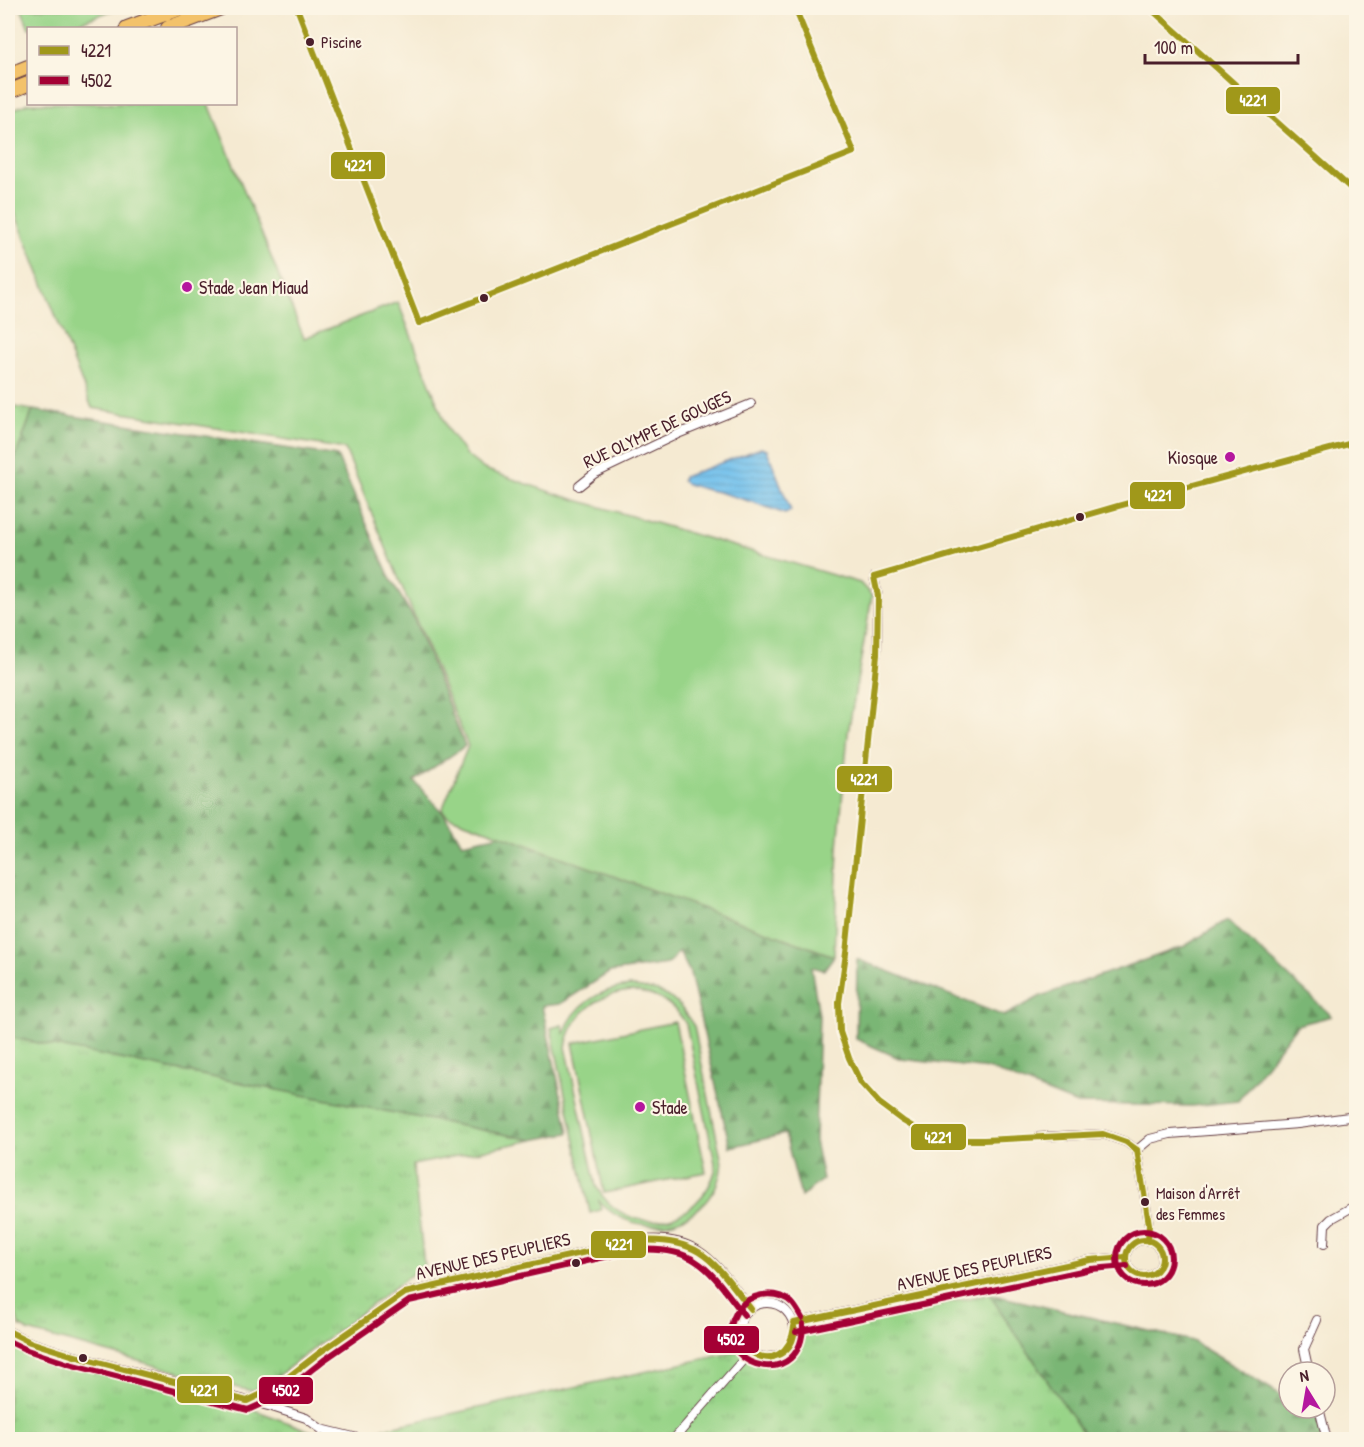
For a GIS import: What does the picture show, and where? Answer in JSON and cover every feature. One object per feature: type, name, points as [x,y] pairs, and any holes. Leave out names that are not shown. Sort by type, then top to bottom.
[{"type":"main road","points":[[130,27],[181,8]]},
{"type":"main road","points":[[171,27],[221,8]]},
{"type":"main road","points":[[8,75],[27,67]]},
{"type":"main road","points":[[8,92],[27,84]]},
{"type":"street","name":"RUE OLYMPE DE GOUGES","points":[[579,486],[604,469],[680,433],[751,404]]},
{"type":"street","points":[[874,577],[878,596],[877,655]]},
{"type":"street","points":[[1137,1150],[1150,1139],[1170,1134],[1298,1124],[1356,1116]]},
{"type":"street","points":[[1037,1137],[1103,1134],[1116,1138],[1137,1150]]},
{"type":"street","points":[[1137,1150],[1149,1224],[1148,1241]]},
{"type":"street","points":[[1324,1244],[1325,1225],[1356,1205]]},
{"type":"street","name":"AVENUE DES PEUPLIERS","points":[[247,1401],[274,1388],[405,1293],[635,1241],[666,1239],[682,1242],[695,1248],[720,1269],[750,1309]]},
{"type":"street","points":[[1148,1241],[1156,1245],[1162,1256],[1158,1269],[1141,1276],[1134,1273],[1126,1257],[1135,1242],[1148,1241]]},
{"type":"street","name":"AVENUE DES PEUPLIERS","points":[[794,1323],[1090,1260],[1126,1257]]},
{"type":"street","points":[[759,1304],[777,1305],[789,1313],[794,1323],[795,1333],[792,1342],[778,1356],[769,1358],[759,1356],[750,1352],[742,1341],[740,1327],[742,1320],[750,1309],[759,1304]]},
{"type":"street","points":[[1306,1360],[1304,1349],[1317,1320]]},
{"type":"street","points":[[8,1331],[30,1342],[71,1355],[247,1401],[306,1418],[321,1429],[366,1440]]},
{"type":"street","points":[[673,1440],[750,1352]]},
{"type":"street","points":[[1322,1420],[1327,1440]]},
{"type":"green space","points":[[21,8],[118,8],[68,27],[29,27]]},
{"type":"green space","points":[[27,103],[209,105],[304,338],[398,302],[448,430],[466,455],[484,469],[556,494],[860,583],[872,596],[848,733],[838,847],[834,956],[448,816],[442,810],[468,746],[345,449],[92,408],[8,195],[8,112]]},
{"type":"green space","points":[[8,406],[33,410],[8,477]]},
{"type":"green space","points":[[33,410],[337,456],[391,580],[413,617],[465,746],[414,781],[444,814],[462,843],[500,835],[834,956],[824,970],[811,967],[819,1015],[815,1141],[823,1179],[801,1197],[785,1134],[730,1147],[690,973],[679,951],[668,964],[610,972],[560,1004],[542,1006],[569,1133],[533,1140],[8,1037],[8,477]]},
{"type":"green space","points":[[1227,920],[1332,1016],[1297,1025],[1238,1101],[1192,1106],[1077,1104],[989,1069],[901,1059],[856,1039],[857,959],[1004,1016],[1041,996],[1185,946]]},
{"type":"green space","points":[[630,986],[657,991],[669,997],[680,1006],[694,1026],[722,1163],[717,1184],[706,1201],[691,1214],[674,1222],[654,1225],[634,1223],[616,1215],[599,1201],[601,1210],[590,1213],[551,1028],[562,1025],[564,1033],[582,1006],[599,995]],"holes":[[[630,991],[662,1000],[676,1010],[686,1024],[716,1168],[708,1188],[695,1203],[679,1214],[662,1220],[643,1220],[625,1215],[609,1203],[596,1186],[566,1047],[574,1025],[588,1008],[607,996]]]},
{"type":"green space","name":"Stade","points":[[675,1022],[706,1172],[604,1193],[573,1043]]},
{"type":"green space","points":[[8,1037],[533,1140],[413,1165],[424,1265],[263,1387],[253,1391],[28,1331],[19,1326],[13,1304],[8,1296]]},
{"type":"green space","points":[[989,1294],[1192,1341],[1277,1393],[1277,1420],[1310,1420],[1324,1440],[346,1440],[354,1435],[740,1351],[762,1362],[787,1357],[805,1332]]},
{"type":"green space","points":[[989,1294],[1192,1341],[1277,1393],[1277,1420],[1322,1421],[1324,1439],[1087,1439]]},
{"type":"green space","points":[[8,1346],[171,1384],[239,1404],[331,1439],[8,1439]]},
{"type":"water","points":[[761,448],[767,450],[791,511],[785,514],[682,481],[683,477]]},
{"type":"transit line","name":"4221","points":[[297,8],[419,323]]},
{"type":"transit line","name":"4221","points":[[795,8],[854,152]]},
{"type":"transit line","name":"4221","points":[[1150,8],[1356,193]]},
{"type":"transit line","name":"4221","points":[[419,323],[854,152]]},
{"type":"transit line","name":"4221","points":[[874,577],[1118,506],[1356,442]]},
{"type":"transit line","name":"4221","points":[[874,577],[878,596],[877,655],[839,1003],[840,1032],[849,1058],[861,1083],[879,1103],[927,1135],[955,1140],[984,1140],[1103,1134],[1126,1142],[1137,1150]]},
{"type":"transit line","name":"4221","points":[[1137,1150],[1149,1224],[1148,1241]]},
{"type":"transit line","name":"4502","points":[[1144,1231],[1154,1233],[1163,1239],[1169,1248],[1171,1258],[1169,1268],[1163,1277],[1154,1283],[1144,1285],[1134,1283],[1125,1277],[1119,1268],[1117,1258],[1119,1248],[1125,1239],[1134,1233],[1144,1231]]},
{"type":"transit line","name":"4221","points":[[1144,1240],[1157,1245],[1162,1258],[1157,1271],[1144,1276],[1131,1271],[1126,1258],[1131,1245],[1144,1240]]},
{"type":"transit line","name":"4221","points":[[8,1331],[30,1342],[71,1355],[247,1401],[274,1388],[319,1353],[405,1293],[635,1241],[676,1243],[703,1255],[726,1277],[751,1309]]},
{"type":"transit line","name":"4502","points":[[8,1341],[69,1364],[248,1410],[279,1396],[324,1360],[409,1301],[636,1250],[674,1252],[700,1264],[721,1285],[744,1315]]},
{"type":"transit line","name":"4221","points":[[794,1323],[1090,1260],[1126,1257]]},
{"type":"transit line","name":"4502","points":[[796,1332],[1091,1269],[1127,1266]]},
{"type":"transit line","name":"4502","points":[[802,1318],[787,1299],[775,1295],[761,1295],[749,1299],[739,1308],[731,1326],[732,1341],[738,1353],[750,1362],[764,1366],[778,1365],[790,1358],[800,1345],[803,1324]]},
{"type":"transit line","name":"4221","points":[[749,1350],[765,1357],[779,1354],[789,1343],[794,1327]]},
{"type":"transit line","name":"4221","points":[[749,1350],[764,1357],[780,1354],[791,1344],[794,1327]]},
{"type":"place","name":"Piscine","points":[[310,42]]},
{"type":"place","name":"Stade Jean Miaud","points":[[187,287]]},
{"type":"place","name":"Kiosque","points":[[1230,457]]},
{"type":"place","name":"Stade","points":[[640,1107]]},
{"type":"place","name":"Maison d'Arrêt des Femmes","points":[[1145,1202]]}]
